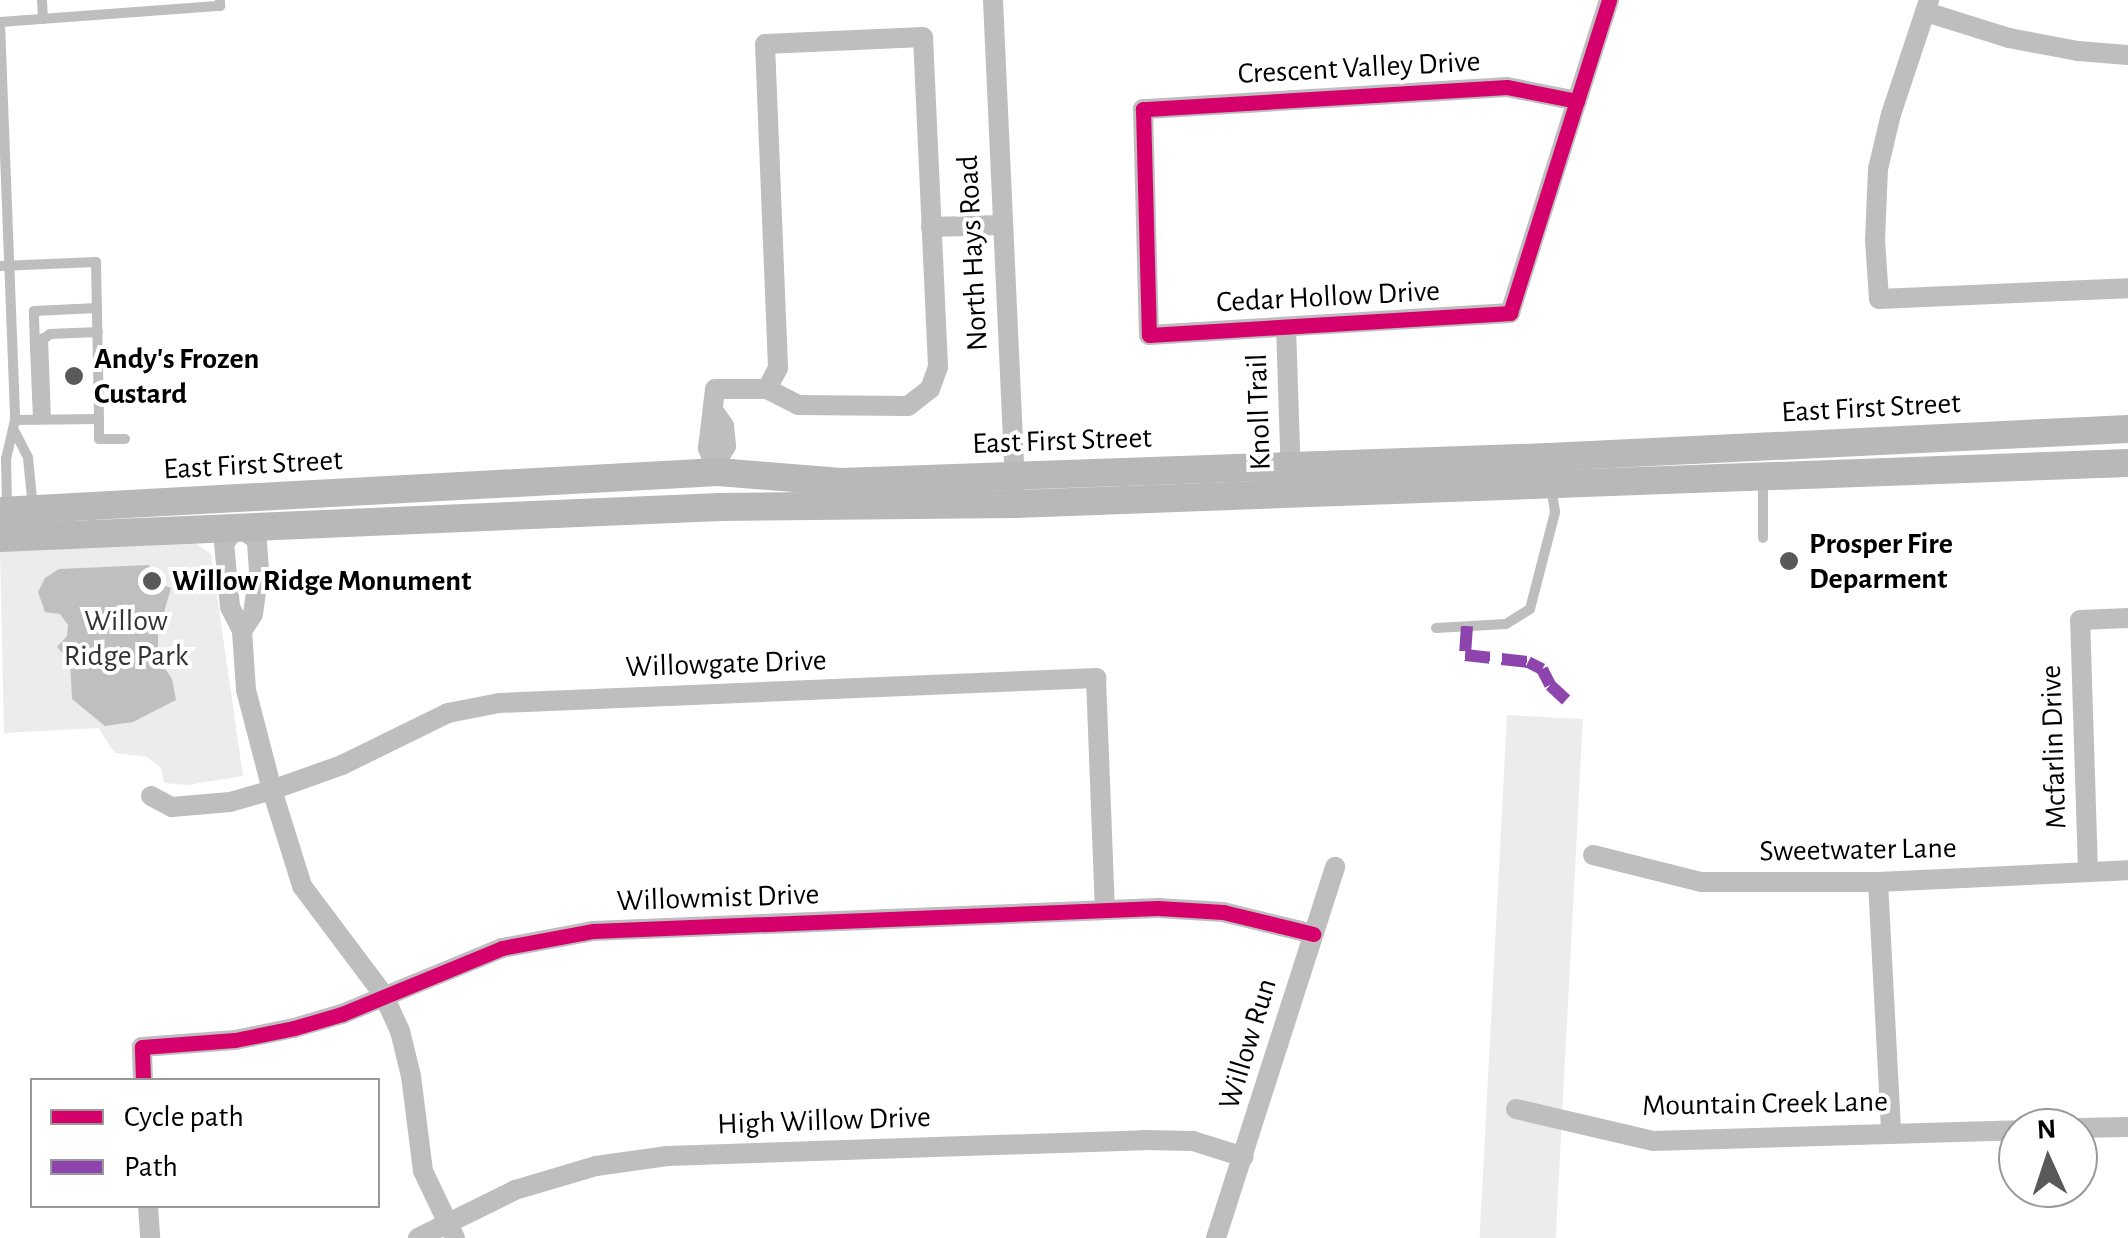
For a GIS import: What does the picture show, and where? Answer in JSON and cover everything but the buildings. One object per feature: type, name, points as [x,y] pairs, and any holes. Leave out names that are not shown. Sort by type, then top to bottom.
[{"type":"main road","name":"East First Street","points":[[238,513],[718,466],[840,482],[1015,490],[1292,494],[1550,471],[1761,445],[2128,430]]},
{"type":"main road","points":[[1874,439],[1876,470]]},
{"type":"main road","points":[[1761,445],[1763,474]]},
{"type":"main road","name":"East First Street","points":[[14,524],[238,513],[720,507],[1015,490],[1291,466],[1763,474],[2128,463]]},
{"type":"main road","points":[[718,466],[720,507]]},
{"type":"street","name":"North Hays Road","points":[[993,0],[1000,225],[1015,490]]},
{"type":"street","points":[[1577,101],[1609,0]]},
{"type":"street","points":[[2128,55],[2078,52],[2009,38],[1928,6],[1891,114],[1878,169],[1874,240],[1878,299],[2128,288]]},
{"type":"street","points":[[718,466],[708,448],[707,427],[715,414],[714,389],[767,388],[798,405],[908,406],[930,389],[938,367],[923,37],[765,44],[778,368],[767,388]]},
{"type":"street","name":"Crescent Valley Drive","points":[[1148,335],[1143,109],[1507,87],[1577,101]]},
{"type":"street","name":"Cedar Hollow Drive","points":[[1148,335],[1510,314],[1577,101]]},
{"type":"street","points":[[931,227],[1000,225]]},
{"type":"street","name":"Knoll Trail","points":[[1286,328],[1292,494]]},
{"type":"street","points":[[242,632],[253,614],[259,571],[257,540],[238,513],[224,543],[230,607],[242,632],[246,690],[272,790],[302,886],[383,994],[400,1031],[411,1076],[424,1171],[451,1231]]},
{"type":"street","name":"Mcfarlin Drive","points":[[2088,871],[2080,620],[2128,618]]},
{"type":"street","name":"Willowgate Drive","points":[[152,796],[172,808],[230,802],[342,765],[448,713],[498,703],[1096,678],[1104,909]]},
{"type":"street","name":"Sweetwater Lane","points":[[1592,855],[1700,882],[1878,882],[2128,870]]},
{"type":"street","name":"Willow Run","points":[[1216,1238],[1335,867]]},
{"type":"street","points":[[1878,882],[1891,1133]]},
{"type":"street","name":"Willowmist Drive","points":[[143,1078],[142,1047],[235,1040],[294,1028],[342,1014],[502,948],[593,932],[1104,909],[1223,912],[1313,934]]},
{"type":"street","name":"Mountain Creek Lane","points":[[1516,1110],[1654,1141],[1998,1130]]},
{"type":"street","points":[[2098,1128],[2128,1127]]},
{"type":"street","name":"High Willow Drive","points":[[418,1238],[451,1231],[515,1190],[596,1166],[667,1156],[1144,1140],[1194,1141],[1244,1157]]},
{"type":"street","points":[[148,1208],[150,1238]]},
{"type":"lane","points":[[42,0],[43,19]]},
{"type":"lane","points":[[14,524],[28,458],[15,426],[5,266],[0,23],[220,6],[220,0]]},
{"type":"lane","points":[[5,266],[96,262],[99,439],[125,439]]},
{"type":"lane","points":[[42,419],[34,310],[97,308]]},
{"type":"lane","points":[[39,342],[50,334],[98,332]]},
{"type":"lane","points":[[15,426],[42,419],[100,419]]},
{"type":"lane","points":[[14,524],[6,458],[15,426]]},
{"type":"lane","points":[[1436,628],[1506,624],[1530,610],[1555,512],[1550,471]]},
{"type":"lane","points":[[1763,474],[1763,538]]},
{"type":"green space","name":"Willow Ridge Park","points":[[190,539],[211,554],[243,776],[187,785],[164,783],[161,768],[147,757],[115,753],[98,728],[4,733],[0,551]]},
{"type":"green space","points":[[1507,715],[1583,719],[1556,1238],[1480,1238]]},
{"type":"shaded area","points":[[149,565],[152,581],[171,588],[158,633],[158,658],[172,679],[176,700],[133,722],[105,726],[72,699],[70,661],[57,647],[67,636],[68,625],[60,614],[45,612],[38,592],[45,578],[59,569]]},
{"type":"marked path","points":[[1467,626],[1465,655],[1528,662],[1542,669],[1550,685],[1566,700]]},
{"type":"cycle path","points":[[1577,101],[1507,87],[1143,109],[1149,335],[1510,313],[1609,0]]},
{"type":"cycle path","points":[[143,1078],[142,1047],[235,1040],[294,1028],[342,1014],[502,948],[593,931],[1158,908],[1223,912],[1313,934]]},
{"type":"place","name":"Andy's Frozen Custard","points":[[74,376]]},
{"type":"place","name":"Prosper Fire Deparment","points":[[1789,561]]},
{"type":"place","name":"Willow Ridge Monument","points":[[152,581]]}]
